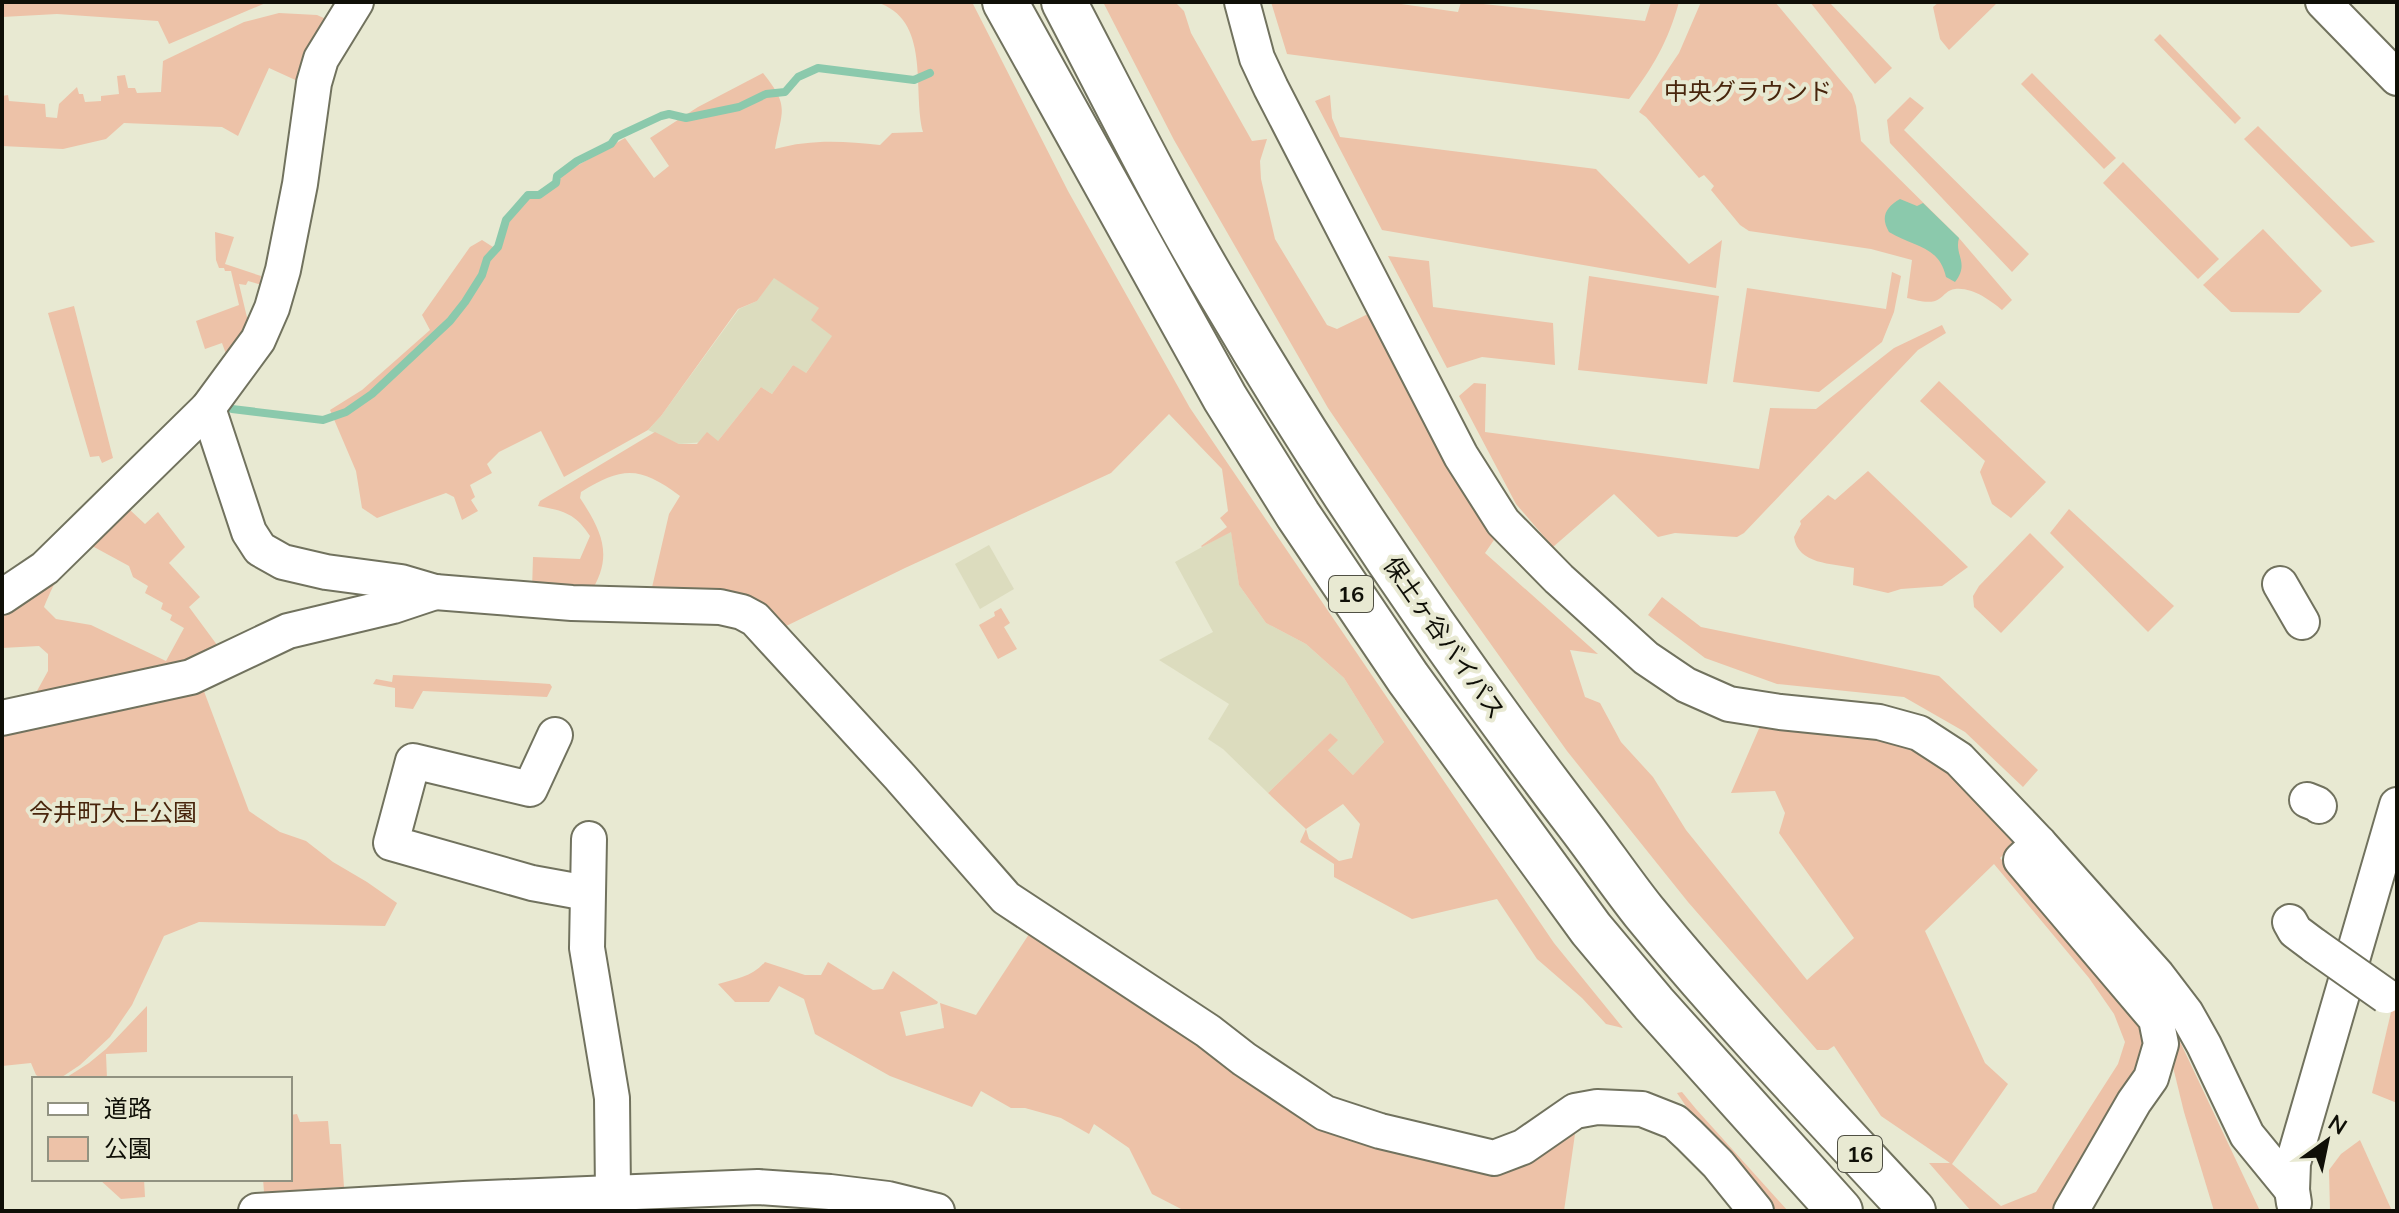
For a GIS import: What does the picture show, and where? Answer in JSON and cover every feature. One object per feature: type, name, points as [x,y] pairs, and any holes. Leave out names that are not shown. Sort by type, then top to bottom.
[{"type":"highway","name":"保土ヶ谷バイパス","points":[[1005,2],[1225,398],[1298,515],[1408,678],[1591,929],[1654,1004],[1840,1211]]},
{"type":"highway","name":"保土ヶ谷バイパス","points":[[1064,2],[1217,289],[1384,553],[1460,662],[1642,909],[1806,1097],[1913,1211]]},
{"type":"street","points":[[2,597],[45,568],[208,408],[258,340],[272,308],[283,270],[300,184],[314,83],[321,59],[356,2]]},
{"type":"street","points":[[1242,2],[1257,58],[1271,88],[1461,456],[1503,522],[1559,579],[1646,658],[1686,685],[1729,704],[1879,722],[1919,733],[1959,759],[2157,975],[2186,1013],[2247,1135],[2294,1200]]},
{"type":"street","points":[[2323,2],[2397,78]]},
{"type":"street","points":[[208,408],[249,532],[260,549],[283,562],[326,572],[401,582],[435,592],[572,603],[720,607],[742,612],[755,619],[1006,898],[1208,1031],[1325,1113],[1380,1131],[1494,1158],[1523,1147],[1575,1111],[1597,1107],[1642,1109],[1675,1122],[1718,1164],[1756,1211]]},
{"type":"street","points":[[2280,584],[2302,622]]},
{"type":"street","points":[[2,718],[191,677],[288,631],[393,606],[435,592]]},
{"type":"street","points":[[555,735],[530,789],[413,761],[391,843],[532,883],[587,893]]},
{"type":"street","points":[[2294,1200],[2293,1163],[2397,805]]},
{"type":"street","points":[[589,839],[587,948],[612,1098],[613,1193]]},
{"type":"street","points":[[2039,843],[2021,860],[2156,1019],[2161,1044],[2151,1078],[2071,1211]]},
{"type":"street","points":[[2306,936],[2392,1000]]},
{"type":"street","points":[[256,1211],[758,1187],[873,1197],[937,1211]]},
{"type":"shaded area","points":[[1900,199],[1917,206],[1923,203],[1959,238],[1962,264],[1955,282],[1946,277],[1943,266],[1931,253],[1889,232],[1886,213]]},
{"type":"shaded area","points":[[774,277],[820,308],[833,336],[805,374],[793,365],[772,394],[761,387],[718,441],[679,444],[648,430],[739,309],[757,301]]},
{"type":"shaded area","points":[[1231,531],[1239,585],[1266,623],[1306,644],[1344,678],[1384,742],[1353,775],[1328,750],[1330,733],[1268,793],[1223,749],[1208,739],[1229,704],[1159,660],[1213,632],[1175,562]]},
{"type":"shaded area","points":[[989,545],[1014,589],[980,609],[955,564]]},
{"type":"green space","points":[[2,2],[268,2],[169,44],[158,21],[57,14],[2,17]]},
{"type":"green space","points":[[876,2],[972,2],[1068,191],[1190,408],[1554,943],[1623,1028],[1606,1024],[1582,998],[1537,959],[1497,899],[1412,919],[1334,877],[1334,864],[1300,842],[1306,829],[1268,793],[1330,733],[1338,740],[1328,750],[1353,775],[1384,742],[1344,678],[1306,644],[1266,623],[1239,585],[1231,532],[1201,546],[1227,527],[1220,518],[1228,511],[1222,469],[1169,414],[1111,473],[778,630],[650,596],[669,514],[680,496],[654,479],[631,473],[609,477],[581,492],[580,498],[600,534],[603,557],[597,581],[589,595],[532,590],[533,557],[580,559],[590,536],[574,518],[538,506],[540,501],[655,432],[679,444],[697,444],[707,432],[718,441],[761,387],[772,394],[793,365],[806,373],[832,336],[811,320],[819,308],[774,278],[757,301],[738,309],[648,430],[564,477],[541,431],[499,452],[487,464],[492,473],[470,485],[475,497],[471,500],[478,511],[462,520],[454,497],[446,493],[377,518],[362,508],[356,471],[330,410],[362,390],[430,330],[422,315],[470,247],[482,240],[493,247],[501,246],[509,222],[530,197],[550,190],[563,174],[625,138],[654,178],[669,166],[650,138],[698,107],[763,73],[781,101],[775,149],[827,142],[880,145],[892,133],[923,132],[913,40],[894,11]],"holes":[[[1343,804],[1360,824],[1352,858],[1339,861],[1309,839],[1306,829]]]},
{"type":"green space","points":[[1103,2],[1175,2],[1184,11],[1191,33],[1252,141],[1267,139],[1260,161],[1261,179],[1275,239],[1327,325],[1337,329],[1368,314],[1463,492],[1494,540],[1485,553],[1598,654],[1570,650],[1585,697],[1600,703],[1621,742],[1653,777],[1686,830],[1807,980],[1854,938],[1779,833],[1785,813],[1775,791],[1731,793],[1761,724],[1854,732],[1908,744],[1952,772],[2021,838],[2000,858],[2141,1016],[2147,1052],[2059,1211],[1971,1211],[1929,1163],[1950,1163],[1881,1116],[1834,1046],[1828,1050],[1817,1050],[1688,902],[1567,751],[1328,408],[1174,140]],"holes":[[[1994,864],[2089,978],[2114,1014],[2125,1042],[2118,1064],[2036,1192],[2001,1206],[1952,1164],[2008,1084],[1985,1063],[1925,931]]]},
{"type":"green space","points":[[1271,2],[1387,2],[1458,12],[1461,2],[1464,2],[1645,21],[1651,2],[1679,2],[1659,54],[1629,99],[1287,54]]},
{"type":"green space","name":"中央グラウンド","points":[[1701,2],[1775,2],[1852,94],[1861,141],[1959,238],[2012,300],[2002,310],[1980,295],[1961,289],[1950,290],[1932,302],[1907,298],[1912,260],[1871,249],[1749,231],[1740,225],[1711,190],[1714,186],[1704,175],[1699,178],[1639,112],[1679,53]]},
{"type":"green space","points":[[1810,2],[1829,2],[1892,68],[1875,84]]},
{"type":"green space","points":[[1939,2],[1998,2],[1949,50],[1940,39],[1933,7]]},
{"type":"green space","points":[[279,13],[317,15],[326,19],[302,83],[269,68],[238,136],[222,127],[124,123],[106,139],[63,149],[2,146],[2,96],[8,95],[9,101],[45,104],[46,117],[57,118],[59,104],[77,87],[85,102],[101,101],[101,96],[119,94],[117,76],[125,75],[128,88],[135,88],[137,93],[161,92],[163,61],[244,22]]},
{"type":"green space","points":[[2160,34],[2241,118],[2235,124],[2154,40]]},
{"type":"green space","points":[[2032,73],[2116,158],[2104,169],[2021,84]]},
{"type":"green space","points":[[1330,95],[1332,118],[1340,137],[1596,169],[1689,264],[1722,240],[1716,288],[1382,230],[1315,101]]},
{"type":"green space","points":[[1910,97],[1924,108],[1904,130],[2029,254],[2012,272],[1890,143],[1887,120]]},
{"type":"green space","points":[[2258,126],[2375,242],[2351,247],[2244,139]]},
{"type":"green space","points":[[2123,162],[2219,259],[2198,279],[2103,183]]},
{"type":"green space","points":[[2263,229],[2322,291],[2299,313],[2231,312],[2203,285]]},
{"type":"green space","points":[[215,232],[234,237],[225,264],[261,276],[260,281],[269,287],[248,281],[246,285],[239,284],[251,334],[230,365],[222,343],[205,349],[196,321],[239,305],[231,271],[219,268],[216,260]]},
{"type":"green space","points":[[1388,256],[1429,261],[1433,307],[1553,323],[1555,365],[1482,357],[1447,368]]},
{"type":"green space","points":[[1892,272],[1901,276],[1894,312],[1882,342],[1819,392],[1733,382],[1747,288],[1886,309]]},
{"type":"green space","points":[[1589,276],[1719,296],[1707,384],[1578,370]]},
{"type":"green space","points":[[74,306],[113,458],[102,463],[99,456],[90,457],[48,313]]},
{"type":"green space","points":[[1942,325],[1946,333],[1918,350],[1737,537],[1675,533],[1658,537],[1614,494],[1553,547],[1516,504],[1459,396],[1474,383],[1486,384],[1485,432],[1759,469],[1770,408],[1816,409],[1894,348]]},
{"type":"green space","points":[[1939,381],[2046,482],[2011,518],[1992,504],[1980,472],[1985,461],[1920,401]]},
{"type":"green space","points":[[1868,471],[1968,567],[1942,586],[1888,593],[1853,585],[1854,568],[1817,561],[1802,553],[1794,537],[1800,521],[1828,495],[1835,500]]},
{"type":"green space","points":[[2069,509],[2174,606],[2148,632],[2050,533]]},
{"type":"green space","points":[[125,510],[130,510],[145,524],[158,512],[185,547],[169,563],[200,597],[189,607],[223,653],[32,700],[48,671],[48,654],[39,646],[2,648],[2,615]],"holes":[[[94,547],[129,566],[133,577],[148,586],[145,593],[163,603],[161,609],[172,615],[170,620],[184,628],[166,661],[91,625],[56,619],[44,607],[62,571],[75,558]]]},
{"type":"green space","points":[[2030,533],[2064,567],[2001,633],[1974,607],[1973,596]]},
{"type":"green space","points":[[1662,597],[1701,627],[1939,676],[2038,770],[2023,787],[1965,732],[1904,697],[1777,684],[1705,658],[1648,615]]},
{"type":"green space","points":[[1001,608],[1010,623],[1004,627],[1017,649],[998,659],[979,625],[995,616],[994,612]]},
{"type":"green space","points":[[393,675],[550,684],[552,687],[547,697],[423,691],[413,709],[395,707],[395,688],[373,684],[376,679],[392,682]]},
{"type":"green space","name":"今井町大上公園","points":[[199,678],[249,811],[280,832],[306,841],[397,903],[385,926],[199,922],[164,936],[132,1005],[110,1037],[80,1065],[62,1077],[39,1077],[31,1063],[2,1066],[2,723]]},
{"type":"green space","points":[[1035,925],[1252,1067],[1492,1161],[1577,1120],[1564,1211],[1185,1211],[1152,1194],[1129,1148],[1094,1124],[1089,1134],[1061,1118],[1025,1108],[1011,1108],[981,1091],[972,1107],[890,1076],[815,1034],[804,999],[779,986],[769,1002],[735,1002],[718,984],[749,974],[765,962],[805,975],[821,975],[828,962],[873,990],[883,989],[893,971],[938,1002],[900,1012],[906,1036],[944,1028],[940,1003],[976,1015]]},
{"type":"green space","points":[[147,1006],[147,1052],[106,1054],[107,1077],[67,1077],[106,1049]]},
{"type":"green space","points":[[2392,1008],[2397,1012],[2397,1103],[2372,1093]]},
{"type":"green space","points":[[2175,1031],[2260,1211],[2214,1211],[2172,1063]]},
{"type":"green space","points":[[1682,1092],[1788,1211],[1770,1211],[1692,1115],[1677,1093]]},
{"type":"green space","points":[[297,1114],[300,1122],[328,1121],[330,1144],[341,1144],[344,1187],[264,1192],[263,1181],[292,1181],[292,1115]]},
{"type":"green space","points":[[2360,1140],[2392,1211],[2330,1211],[2329,1170],[2341,1154]]},
{"type":"green space","points":[[101,1181],[144,1181],[145,1197],[121,1199]]},
{"type":"waterway","points":[[232,409],[323,420],[346,412],[372,394],[450,321],[465,302],[482,275],[487,259],[498,247],[506,220],[528,195],[539,195],[556,183],[557,176],[577,161],[611,144],[616,137],[661,116],[669,114],[686,118],[739,107],[766,94],[785,92],[798,77],[818,68],[914,80],[930,73]]}]
